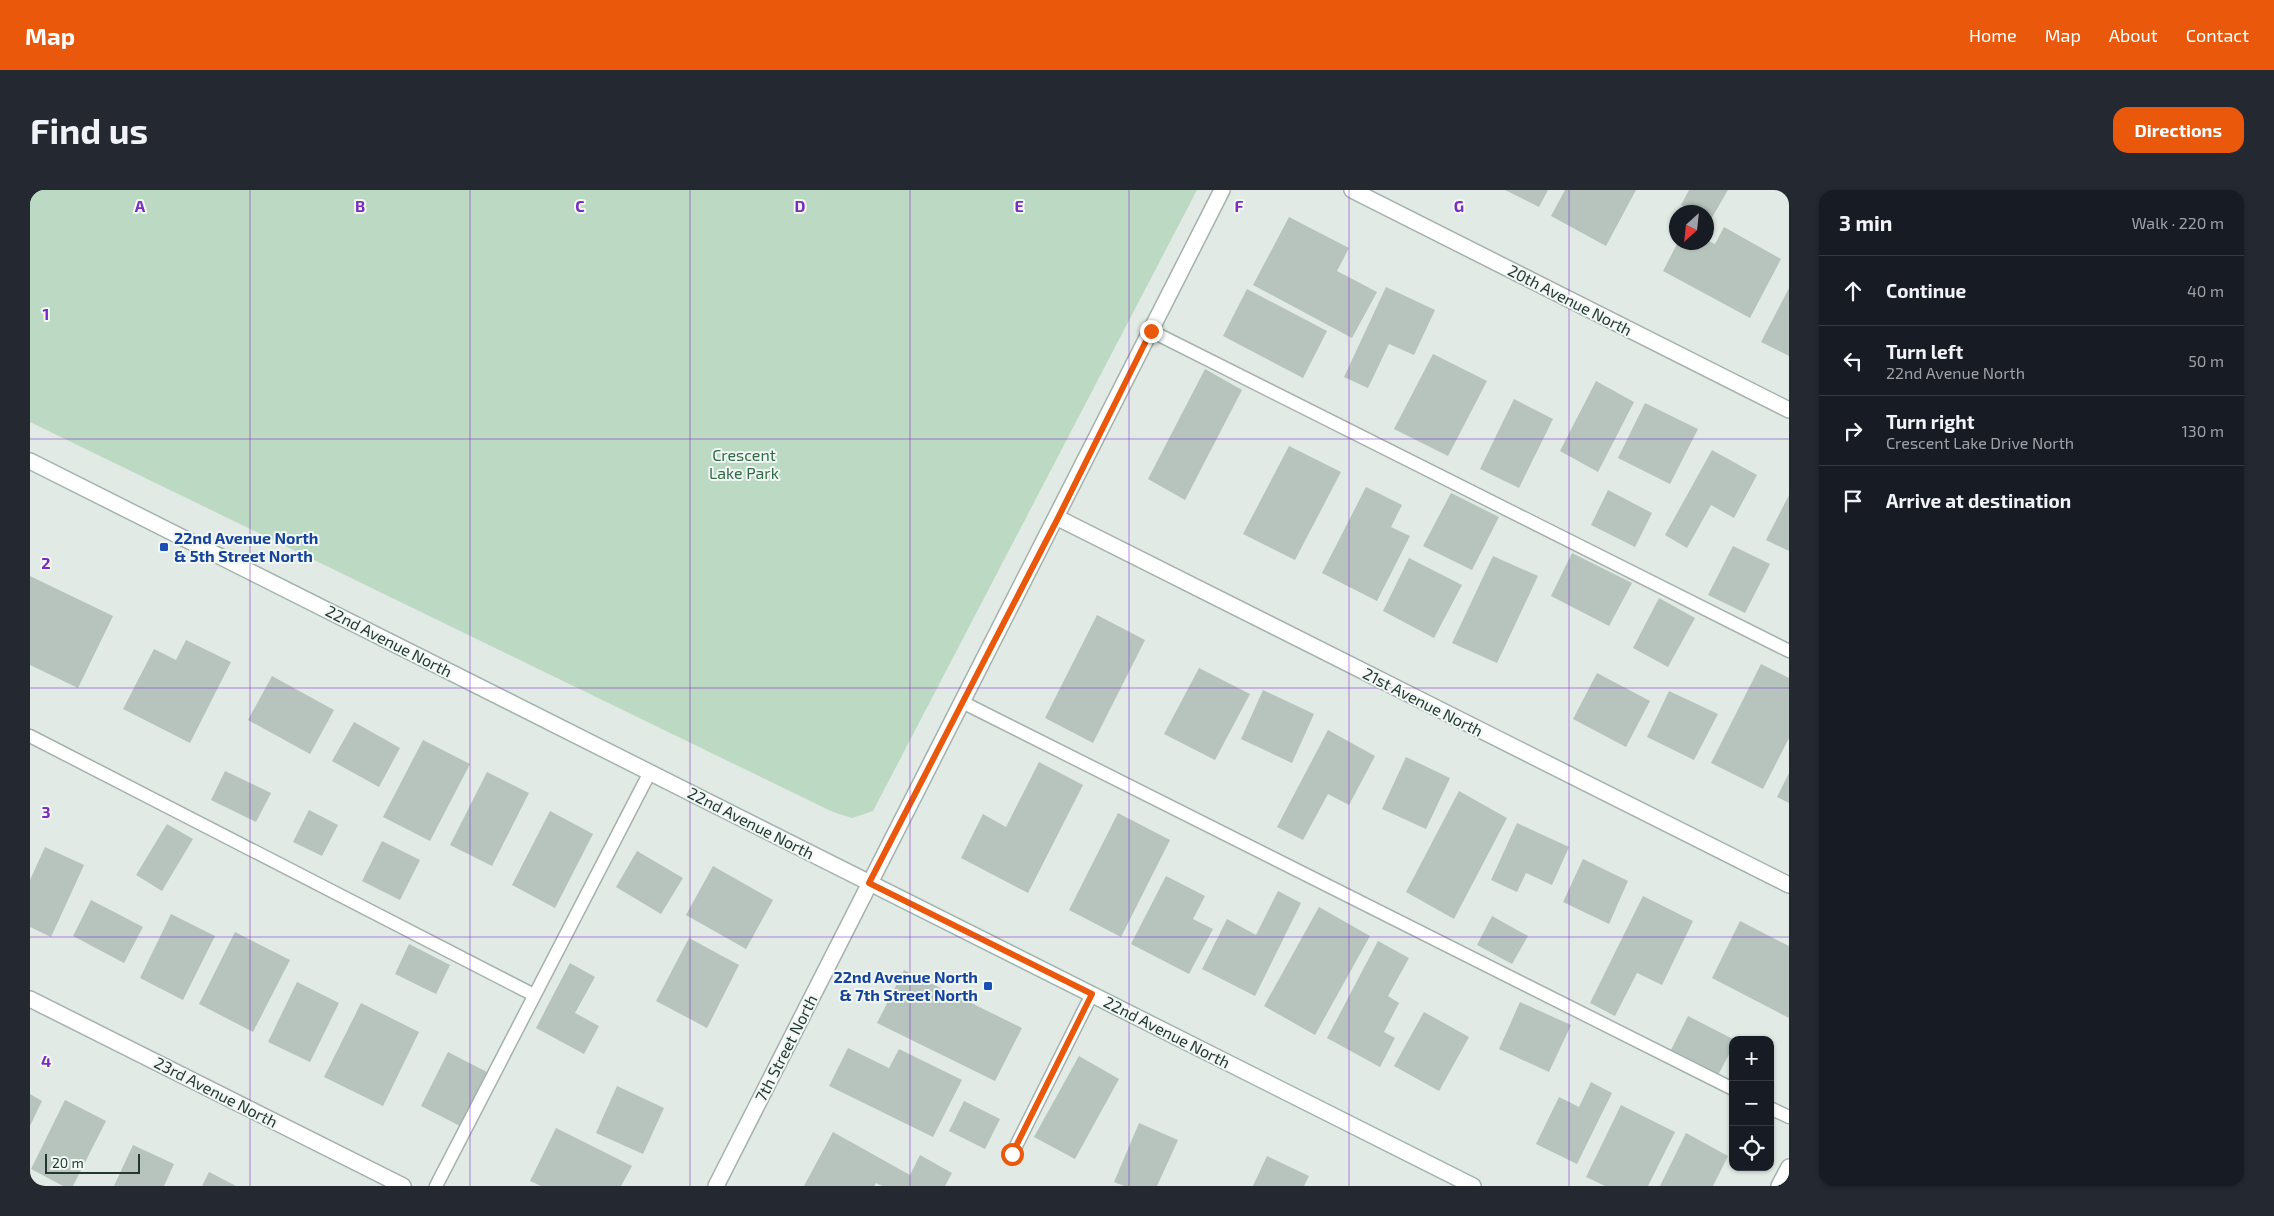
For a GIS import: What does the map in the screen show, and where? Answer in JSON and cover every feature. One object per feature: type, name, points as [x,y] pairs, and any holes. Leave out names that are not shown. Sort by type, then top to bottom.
[{"type":"street","name":"7th Street North","points":[[716,1186],[869,883],[1058,518],[1222,190]]},
{"type":"street","name":"20th Avenue North","points":[[1352,190],[1789,410]]},
{"type":"street","name":"22nd Avenue North","points":[[30,461],[1472,1186]]},
{"type":"street","name":"21st Avenue North","points":[[1058,518],[1789,885]]},
{"type":"street","name":"23rd Avenue North","points":[[30,999],[403,1186]]},
{"type":"street","points":[[1779,1186],[1789,1167]]},
{"type":"lane","points":[[1151,331],[1789,651]]},
{"type":"lane","points":[[962,702],[1729,1087]]},
{"type":"lane","points":[[30,736],[534,995]]},
{"type":"lane","points":[[436,1186],[650,772]]},
{"type":"lane","points":[[1012,1154],[1092,994]]},
{"type":"lane","points":[[1774,1110],[1789,1117]]},
{"type":"green space","name":"Crescent Lake Park","points":[[30,190],[1197,190],[873,811],[852,818],[833,812],[30,422]]},
{"type":"building","points":[[1505,190],[1548,190],[1539,207]]},
{"type":"building","points":[[1565,190],[1636,190],[1606,246],[1551,216]]},
{"type":"building","points":[[1689,190],[1728,190],[1714,214],[1714,205],[1681,205]]},
{"type":"building","points":[[1289,217],[1349,248],[1337,271],[1377,292],[1352,338],[1253,285]]},
{"type":"building","points":[[1724,227],[1781,259],[1750,318],[1663,271],[1674,250],[1714,250]]},
{"type":"building","points":[[1386,287],[1435,310],[1414,355],[1389,344],[1368,388],[1344,377]]},
{"type":"building","points":[[1789,288],[1789,356],[1761,342]]},
{"type":"building","points":[[1247,289],[1327,331],[1303,378],[1223,336]]},
{"type":"building","points":[[1433,354],[1487,381],[1448,456],[1394,429]]},
{"type":"building","points":[[1205,369],[1242,390],[1185,500],[1148,479]]},
{"type":"building","points":[[1596,381],[1634,402],[1598,472],[1560,451]]},
{"type":"building","points":[[1514,399],[1553,419],[1519,488],[1480,469]]},
{"type":"building","points":[[1645,403],[1698,429],[1670,484],[1618,458]]},
{"type":"building","points":[[1289,446],[1341,472],[1295,560],[1243,534]]},
{"type":"building","points":[[1712,450],[1757,475],[1734,518],[1711,505],[1687,548],[1665,535]]},
{"type":"building","points":[[1366,487],[1402,505],[1391,527],[1410,536],[1377,601],[1322,573]]},
{"type":"building","points":[[1608,490],[1652,513],[1635,547],[1591,525]]},
{"type":"building","points":[[1451,493],[1499,517],[1472,570],[1423,546]]},
{"type":"building","points":[[1789,495],[1789,551],[1766,540]]},
{"type":"building","points":[[1733,546],[1770,564],[1745,613],[1708,595]]},
{"type":"building","points":[[1572,553],[1632,583],[1609,626],[1551,596]]},
{"type":"building","points":[[1493,556],[1538,576],[1497,663],[1452,643]]},
{"type":"building","points":[[1409,558],[1462,585],[1434,638],[1383,611]]},
{"type":"building","points":[[30,576],[113,616],[78,688],[30,665]]},
{"type":"building","points":[[1659,598],[1695,618],[1668,667],[1633,648]]},
{"type":"building","points":[[1097,615],[1145,640],[1093,743],[1045,718]]},
{"type":"building","points":[[186,640],[231,662],[190,743],[123,709],[154,649],[176,660]]},
{"type":"building","points":[[1761,664],[1789,678],[1789,738],[1763,789],[1711,763]]},
{"type":"building","points":[[1199,668],[1250,694],[1215,760],[1164,734]]},
{"type":"building","points":[[1597,673],[1650,701],[1626,747],[1573,719]]},
{"type":"building","points":[[272,676],[334,710],[310,754],[248,720]]},
{"type":"building","points":[[1263,690],[1314,714],[1292,763],[1241,739]]},
{"type":"building","points":[[1669,691],[1718,714],[1694,760],[1647,737]]},
{"type":"building","points":[[354,722],[400,748],[379,787],[332,761]]},
{"type":"building","points":[[1328,730],[1375,756],[1349,805],[1328,794],[1303,840],[1277,827]]},
{"type":"building","points":[[423,740],[470,764],[430,841],[383,817]]},
{"type":"building","points":[[1406,757],[1450,778],[1426,829],[1382,809]]},
{"type":"building","points":[[1039,762],[1083,785],[1028,893],[961,858],[983,814],[1006,827]]},
{"type":"building","points":[[225,771],[271,793],[256,822],[211,800]]},
{"type":"building","points":[[487,772],[529,793],[492,866],[450,845]]},
{"type":"building","points":[[1789,773],[1789,803],[1777,797]]},
{"type":"building","points":[[1459,791],[1507,818],[1454,919],[1406,892]]},
{"type":"building","points":[[309,810],[338,825],[322,856],[293,842]]},
{"type":"building","points":[[550,811],[593,834],[555,908],[512,885]]},
{"type":"building","points":[[1118,813],[1170,840],[1121,937],[1069,910]]},
{"type":"building","points":[[1517,823],[1569,847],[1552,885],[1526,873],[1517,892],[1491,880]]},
{"type":"building","points":[[167,824],[193,839],[162,891],[136,875]]},
{"type":"building","points":[[382,841],[420,860],[400,900],[362,881]]},
{"type":"building","points":[[45,847],[84,865],[51,937],[30,927],[30,880]]},
{"type":"building","points":[[637,851],[683,878],[661,914],[616,887]]},
{"type":"building","points":[[1583,859],[1628,881],[1609,924],[1563,902]]},
{"type":"building","points":[[713,866],[773,900],[746,949],[686,915]]},
{"type":"building","points":[[1166,876],[1205,896],[1193,919],[1213,929],[1189,974],[1131,944]]},
{"type":"building","points":[[1278,891],[1301,903],[1255,996],[1202,969],[1227,919],[1256,935]]},
{"type":"building","points":[[1643,896],[1693,921],[1662,985],[1637,973],[1615,1016],[1590,1003]]},
{"type":"building","points":[[91,900],[143,927],[124,963],[73,936]]},
{"type":"building","points":[[1319,907],[1370,936],[1315,1035],[1264,1006]]},
{"type":"building","points":[[171,914],[215,936],[183,1000],[140,978]]},
{"type":"building","points":[[1492,916],[1528,936],[1512,964],[1477,945]]},
{"type":"building","points":[[1740,921],[1789,946],[1789,1018],[1712,978]]},
{"type":"building","points":[[235,932],[290,960],[253,1032],[199,1004]]},
{"type":"building","points":[[689,938],[739,965],[707,1028],[656,1001]]},
{"type":"building","points":[[1378,941],[1409,958],[1388,996],[1399,1003],[1384,1032],[1395,1038],[1380,1067],[1327,1038]]},
{"type":"building","points":[[409,944],[450,965],[436,994],[395,974]]},
{"type":"building","points":[[570,963],[595,977],[575,1013],[599,1026],[584,1054],[536,1028]]},
{"type":"building","points":[[904,970],[1022,1028],[995,1081],[877,1023]]},
{"type":"building","points":[[297,982],[339,1003],[310,1062],[268,1042]]},
{"type":"building","points":[[1520,1002],[1571,1025],[1549,1072],[1499,1049]]},
{"type":"building","points":[[361,1003],[419,1032],[383,1106],[324,1077]]},
{"type":"building","points":[[1424,1012],[1469,1037],[1439,1091],[1394,1066]]},
{"type":"building","points":[[1688,1016],[1729,1037],[1729,1054],[1717,1077],[1669,1054]]},
{"type":"building","points":[[848,1048],[889,1068],[899,1049],[962,1080],[933,1137],[829,1086]]},
{"type":"building","points":[[448,1052],[487,1072],[460,1126],[421,1106]]},
{"type":"building","points":[[1079,1056],[1119,1079],[1075,1159],[1034,1137]]},
{"type":"building","points":[[1591,1082],[1612,1093],[1577,1164],[1536,1144],[1559,1097],[1579,1107]]},
{"type":"building","points":[[617,1086],[664,1108],[643,1154],[596,1133]]},
{"type":"building","points":[[30,1094],[42,1101],[30,1126]]},
{"type":"building","points":[[65,1100],[106,1121],[73,1186],[63,1186],[31,1169]]},
{"type":"building","points":[[964,1101],[1000,1119],[985,1149],[949,1131]]},
{"type":"building","points":[[1621,1105],[1675,1132],[1648,1186],[1605,1186],[1586,1177]]},
{"type":"building","points":[[1139,1123],[1178,1140],[1157,1186],[1124,1186],[1114,1182]]},
{"type":"building","points":[[556,1128],[632,1166],[621,1186],[541,1186],[530,1181]]},
{"type":"building","points":[[833,1132],[910,1175],[920,1155],[952,1173],[945,1186],[882,1186],[876,1183],[874,1186],[804,1186]]},
{"type":"building","points":[[1686,1133],[1728,1156],[1713,1186],[1660,1186]]},
{"type":"building","points":[[133,1145],[174,1164],[164,1186],[114,1186]]},
{"type":"building","points":[[1267,1156],[1309,1176],[1304,1186],[1253,1186]]},
{"type":"building","points":[[209,1172],[236,1186],[202,1186]]},
{"type":"place","name":"22nd Avenue North & 5th Street North","points":[[164,547]]},
{"type":"place","name":"22nd Avenue North & 7th Street North","points":[[988,986]]},
{"type":"route","points":[[1012,1154],[1092,994],[869,883],[1058,518],[1151,331]]}]
